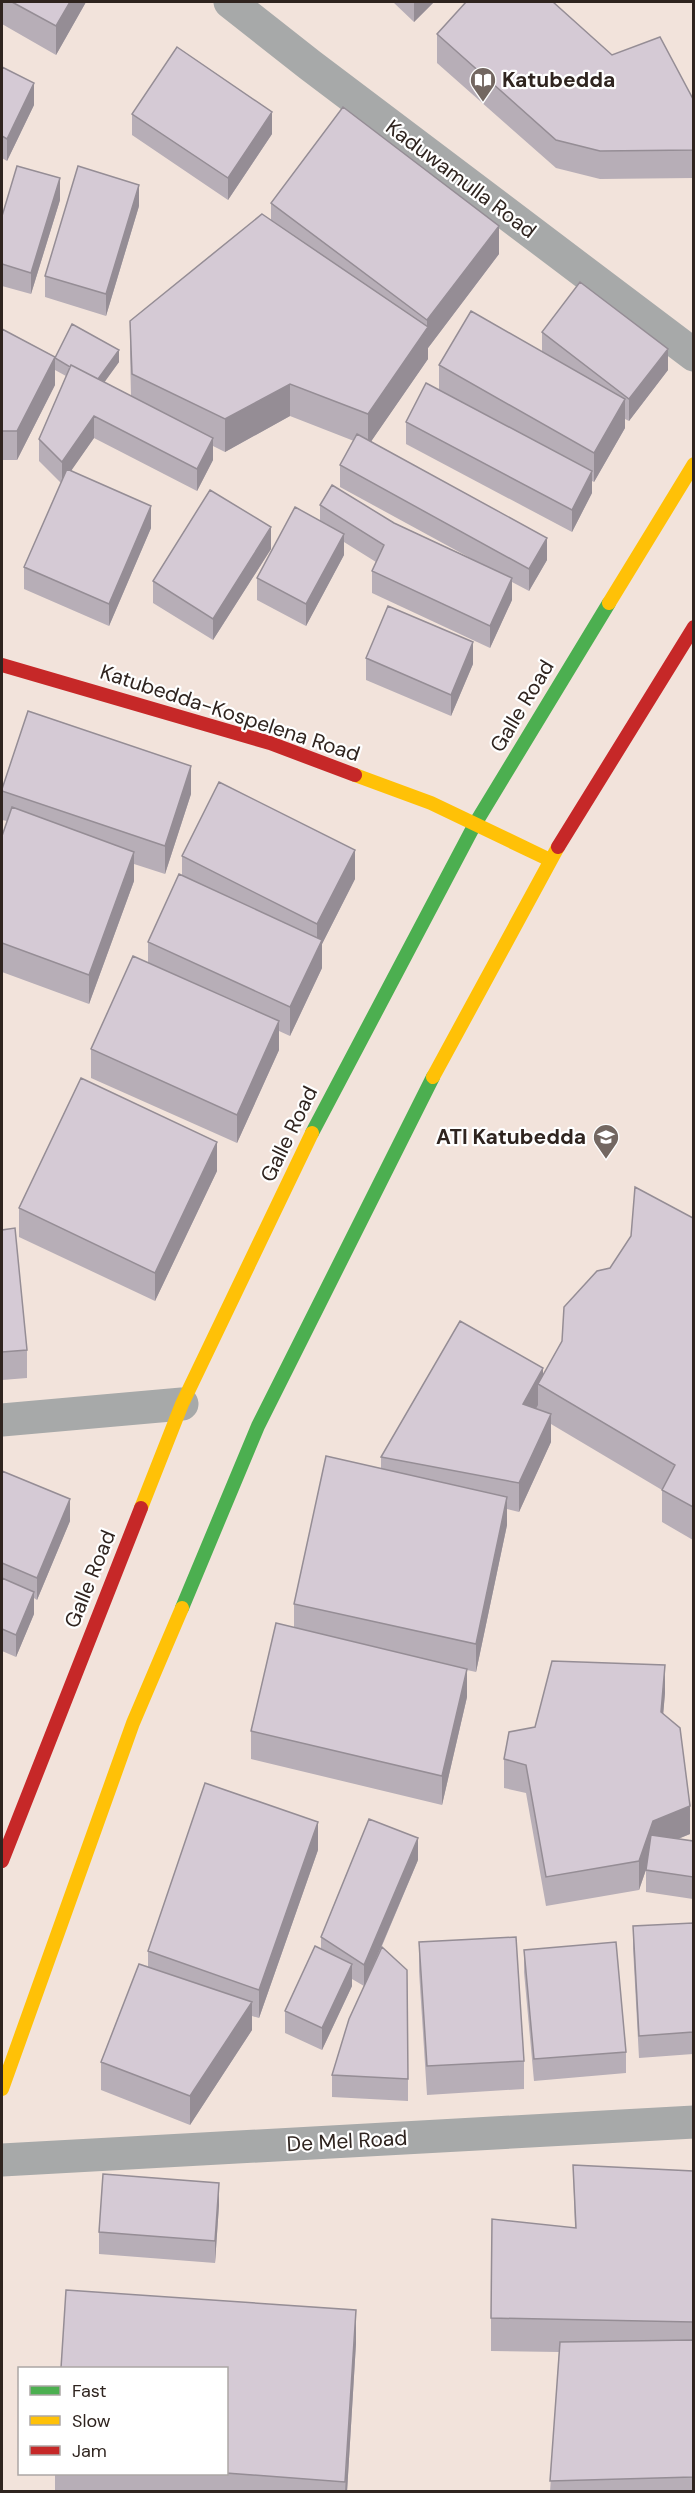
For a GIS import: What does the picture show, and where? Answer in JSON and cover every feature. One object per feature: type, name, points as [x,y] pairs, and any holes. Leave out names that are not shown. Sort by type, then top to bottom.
[{"type":"main road","name":"Galle Road","points":[[2,1861],[182,1404],[318,1121],[475,824],[693,464]]},
{"type":"main road","points":[[2,2089],[133,1724],[258,1426],[411,1118],[550,860],[693,627]]},
{"type":"main road","name":"Katubedda-Kospelena Road","points":[[2,665],[270,743],[431,803],[550,860]]},
{"type":"street","name":"Kaduwamulla Road","points":[[230,2],[693,355]]},
{"type":"street","points":[[2,1420],[182,1404]]},
{"type":"street","name":"De Mel Road","points":[[2,2160],[693,2122]]},
{"type":"building","points":[[12,2],[70,2],[56,26]]},
{"type":"building","points":[[466,2],[553,2],[612,55],[660,37],[693,99],[693,150],[600,151],[556,140],[437,34]]},
{"type":"building","points":[[177,47],[272,112],[228,178],[132,114]]},
{"type":"building","points":[[2,67],[34,83],[7,139],[2,136]]},
{"type":"building","points":[[343,107],[499,226],[427,320],[271,203]]},
{"type":"building","points":[[17,166],[60,178],[31,273],[2,264],[2,216]]},
{"type":"building","points":[[78,166],[139,185],[106,294],[45,276]]},
{"type":"building","points":[[262,214],[428,327],[368,414],[290,384],[225,419],[132,374],[130,321]]},
{"type":"building","points":[[580,282],[668,349],[629,399],[542,332]]},
{"type":"building","points":[[471,311],[625,399],[594,453],[439,365]]},
{"type":"building","points":[[72,324],[119,350],[98,379],[55,358]]},
{"type":"building","points":[[2,329],[55,357],[17,431],[2,431]]},
{"type":"building","points":[[71,365],[213,438],[197,469],[94,416],[62,462],[39,439]]},
{"type":"building","points":[[426,383],[592,471],[572,510],[406,422]]},
{"type":"building","points":[[357,434],[547,538],[529,569],[340,465]]},
{"type":"building","points":[[67,469],[151,506],[109,604],[24,567]]},
{"type":"building","points":[[332,485],[394,523],[512,578],[490,626],[372,571],[384,545],[320,505]]},
{"type":"building","points":[[210,490],[271,527],[213,619],[153,581]]},
{"type":"building","points":[[295,507],[344,534],[306,604],[257,578]]},
{"type":"building","points":[[388,606],[473,642],[451,695],[366,658]]},
{"type":"building","points":[[28,711],[191,766],[165,846],[2,791]]},
{"type":"building","points":[[219,782],[355,850],[317,924],[182,856]]},
{"type":"building","points":[[12,807],[134,852],[89,975],[2,943],[2,836]]},
{"type":"building","points":[[179,874],[322,940],[290,1007],[148,942]]},
{"type":"building","points":[[133,956],[279,1021],[237,1115],[91,1049]]},
{"type":"building","points":[[81,1078],[217,1142],[155,1273],[19,1208]]},
{"type":"building","points":[[635,1187],[693,1218],[693,1507],[662,1490],[675,1465],[538,1384],[562,1341],[564,1307],[597,1271],[610,1268],[631,1236]]},
{"type":"building","points":[[15,1228],[27,1350],[2,1352],[2,1230]]},
{"type":"building","points":[[460,1321],[543,1368],[523,1404],[551,1414],[519,1483],[381,1457]]},
{"type":"building","points":[[326,1456],[507,1497],[476,1644],[294,1604]]},
{"type":"building","points":[[2,1471],[70,1499],[37,1578],[2,1563]]},
{"type":"building","points":[[2,1578],[34,1592],[16,1635],[2,1629]]},
{"type":"building","points":[[276,1623],[467,1669],[442,1776],[251,1731]]},
{"type":"building","points":[[552,1661],[665,1665],[661,1712],[680,1728],[690,1806],[653,1821],[639,1861],[546,1877],[526,1765],[504,1759],[509,1732],[535,1727]]},
{"type":"building","points":[[205,1783],[318,1822],[259,1990],[148,1951]]},
{"type":"building","points":[[369,1819],[418,1838],[364,1965],[321,1937]]},
{"type":"building","points":[[651,1835],[693,1841],[693,1877],[646,1870]]},
{"type":"building","points":[[693,1923],[693,2032],[639,2036],[633,1926]]},
{"type":"building","points":[[516,1937],[524,2061],[427,2066],[419,1942]]},
{"type":"building","points":[[616,1942],[626,2052],[534,2059],[524,1950]]},
{"type":"building","points":[[315,1946],[352,1964],[322,2028],[285,2011]]},
{"type":"building","points":[[382,1947],[407,1970],[408,2079],[332,2075],[349,2019]]},
{"type":"building","points":[[139,1964],[252,2002],[190,2096],[101,2062]]},
{"type":"building","points":[[573,2165],[693,2171],[693,2322],[491,2318],[492,2219],[576,2228]]},
{"type":"building","points":[[103,2174],[219,2183],[215,2241],[99,2232]]},
{"type":"building","points":[[66,2290],[356,2310],[345,2482],[228,2473],[228,2367],[61,2367]]},
{"type":"building","points":[[693,2340],[693,2477],[550,2481],[560,2342]]},
{"type":"traffic: fast","points":[[312,1133],[475,824],[609,603]]},
{"type":"traffic: fast","points":[[182,1608],[258,1426],[433,1077]]},
{"type":"traffic: slow","points":[[609,603],[694,464]]},
{"type":"traffic: slow","points":[[355,775],[431,803],[550,860]]},
{"type":"traffic: slow","points":[[433,1077],[558,847]]},
{"type":"traffic: slow","points":[[141,1508],[182,1404],[312,1133]]},
{"type":"traffic: slow","points":[[2,2089],[133,1723],[182,1608]]},
{"type":"traffic: jam","points":[[558,847],[694,627]]},
{"type":"traffic: jam","points":[[2,665],[270,743],[355,775]]},
{"type":"traffic: jam","points":[[2,1861],[141,1508]]},
{"type":"place","name":"Katubedda","points":[[483,103]]},
{"type":"place","name":"ATI Katubedda","points":[[606,1160]]}]
